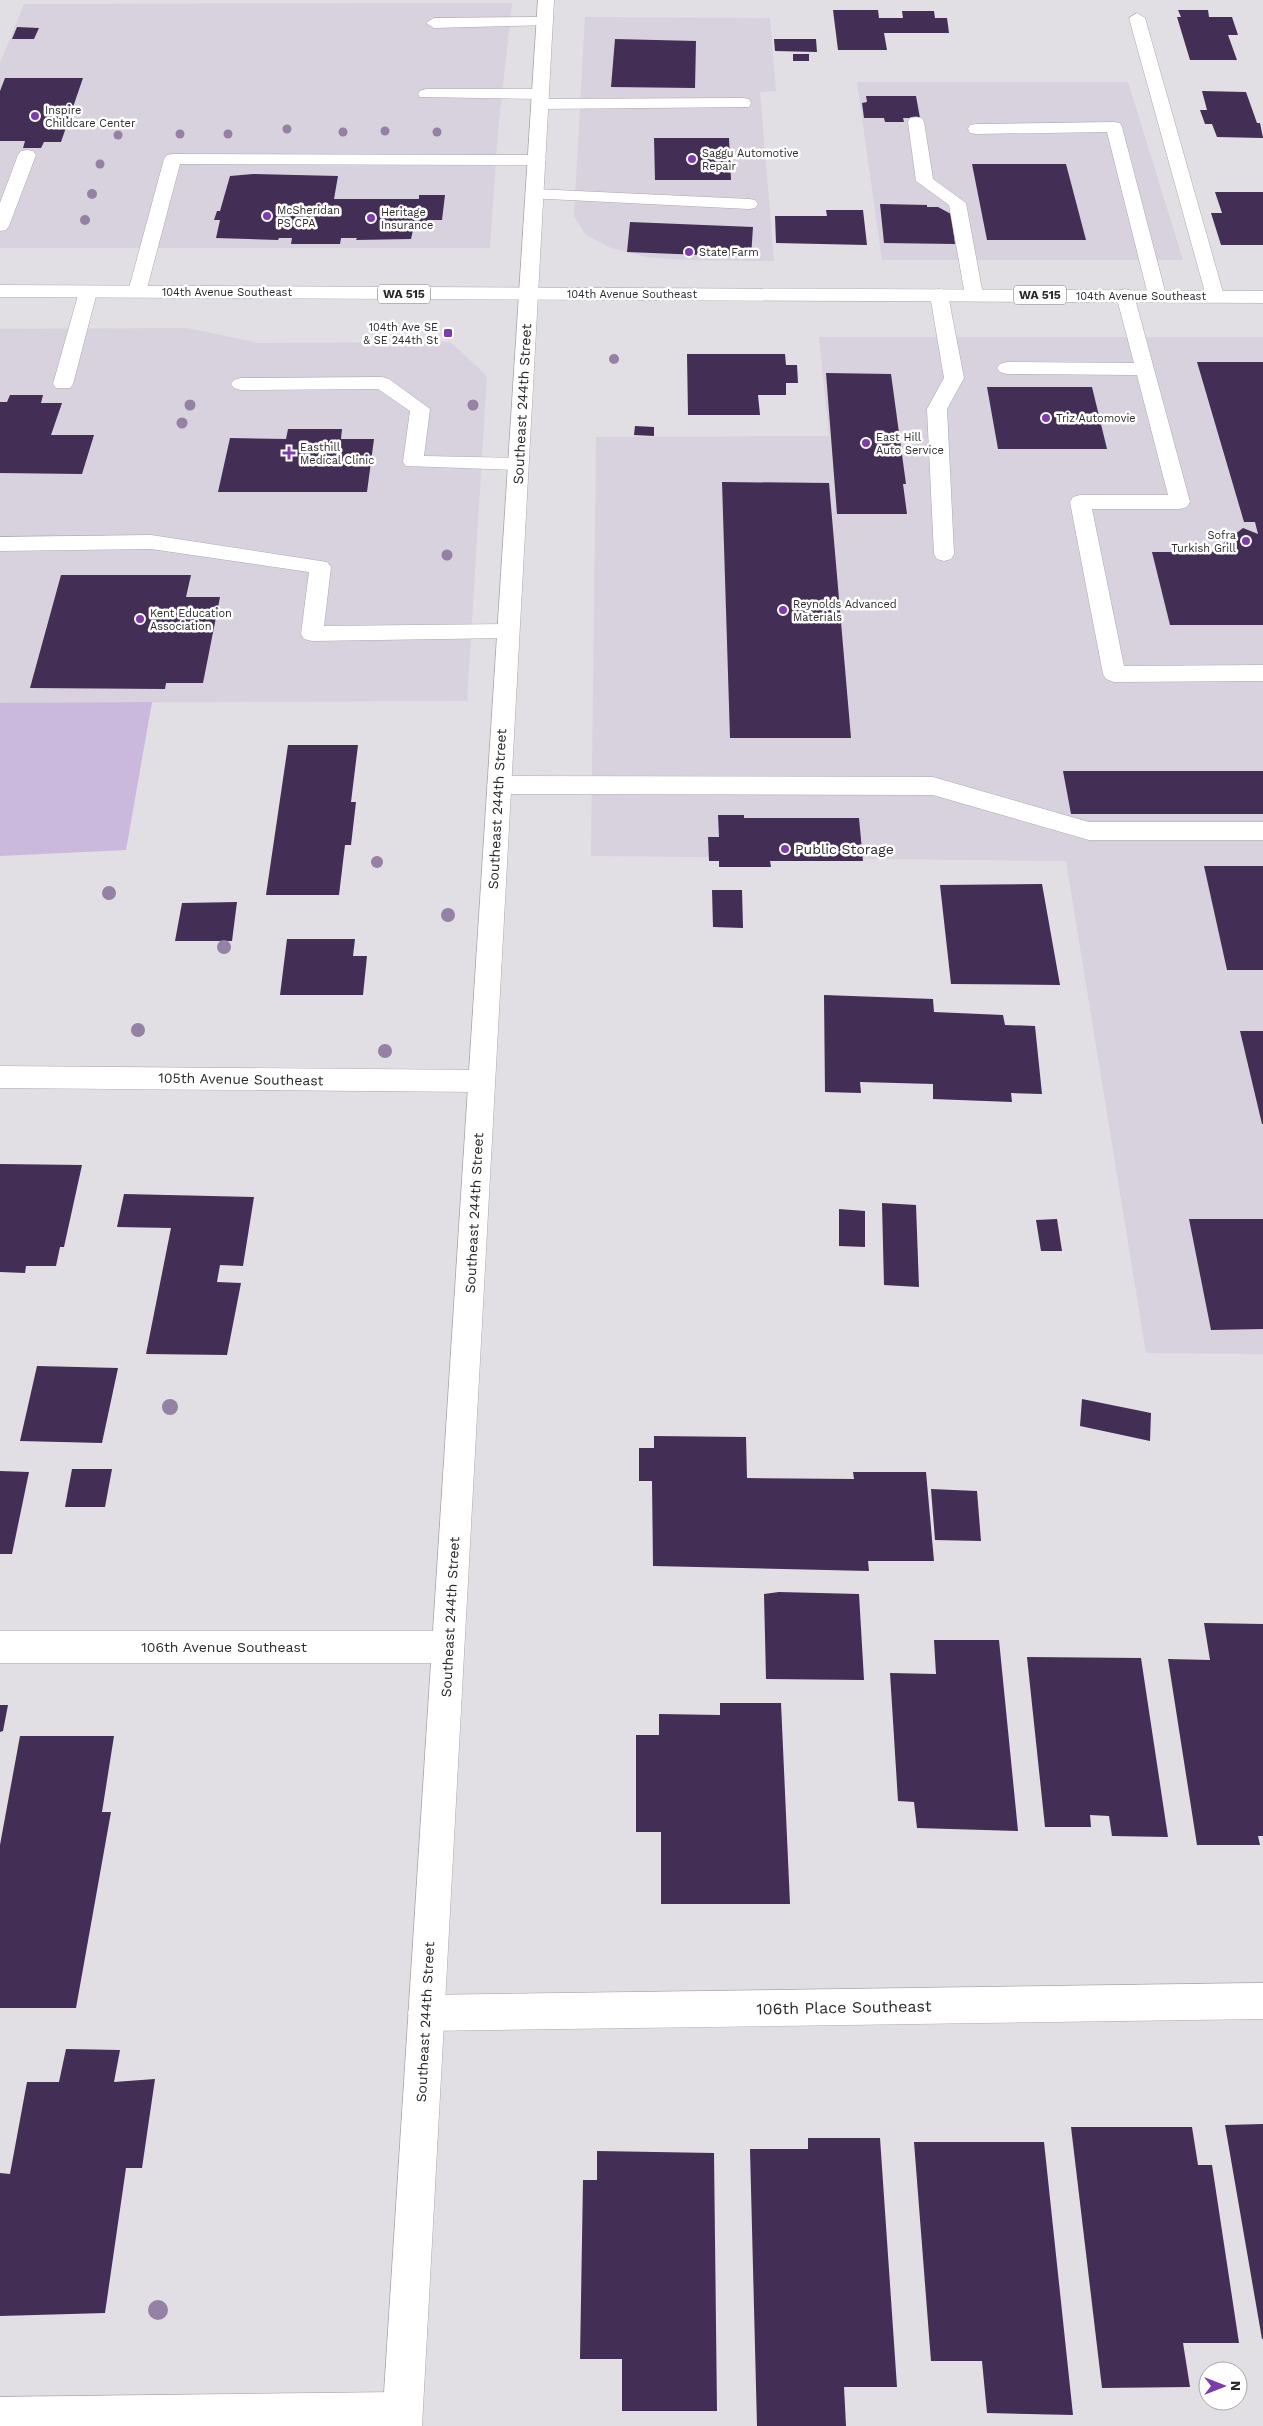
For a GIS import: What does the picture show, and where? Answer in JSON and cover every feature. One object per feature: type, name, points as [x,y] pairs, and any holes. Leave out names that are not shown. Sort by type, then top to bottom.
[{"type":"street","name":"Southeast 244th Street","points":[[402,2419],[546,0]]},
{"type":"street","points":[[1137,18],[1215,296]]},
{"type":"street","points":[[434,23],[545,22]]},
{"type":"street","points":[[426,94],[540,99],[742,103]]},
{"type":"street","points":[[916,122],[925,181],[957,204],[974,296]]},
{"type":"street","points":[[976,129],[1114,127],[1157,295]]},
{"type":"street","points":[[0,226],[27,155]]},
{"type":"street","points":[[137,292],[173,159],[536,160]]},
{"type":"street","points":[[534,194],[749,204]]},
{"type":"street","name":"104th Avenue Southeast","points":[[0,291],[1263,297]]},
{"type":"street","points":[[63,384],[88,292]]},
{"type":"street","points":[[939,295],[954,378],[936,409],[944,554]]},
{"type":"street","points":[[1125,295],[1180,502],[1080,502],[1114,674],[1263,673]]},
{"type":"street","points":[[1007,368],[1145,369]]},
{"type":"street","points":[[240,384],[382,383],[420,409],[413,462],[518,464]]},
{"type":"street","points":[[0,544],[151,542],[320,568],[312,634],[508,631]]},
{"type":"street","points":[[499,785],[933,786],[1089,831],[1263,831]]},
{"type":"street","name":"105th Avenue Southeast","points":[[0,1076],[481,1081]]},
{"type":"street","name":"106th Avenue Southeast","points":[[0,1647],[448,1647]]},
{"type":"street","name":"106th Place Southeast","points":[[426,2013],[1263,2001]]},
{"type":"street","points":[[0,2417],[402,2419]]},
{"type":"shaded area","points":[[512,3],[498,130],[490,248],[0,248],[0,63],[24,4]]},
{"type":"shaded area","points":[[585,17],[770,18],[776,91],[760,92],[774,261],[683,260],[647,257],[611,248],[586,235],[574,216]]},
{"type":"shaded area","points":[[857,82],[1128,82],[1183,260],[882,260]]},
{"type":"shaded area","points":[[187,328],[258,343],[450,342],[487,376],[467,701],[0,703],[0,329]]},
{"type":"shaded area","points":[[819,337],[1263,337],[1263,1354],[1146,1353],[1066,861],[591,856],[596,437],[829,436]]},
{"type":"shaded area","points":[[152,702],[126,850],[0,856],[0,703]]},
{"type":"building","points":[[833,10],[878,10],[879,18],[903,18],[902,11],[934,11],[935,18],[947,18],[949,33],[884,33],[887,50],[838,50]]},
{"type":"building","points":[[1178,10],[1208,10],[1209,17],[1232,17],[1238,35],[1228,35],[1237,60],[1190,60],[1177,17],[1181,17]]},
{"type":"building","points":[[17,27],[39,28],[34,39],[12,39]]},
{"type":"building","points":[[615,39],[696,41],[695,88],[611,87]]},
{"type":"building","points":[[774,39],[816,39],[817,52],[775,51]]},
{"type":"building","points":[[793,54],[809,54],[809,61],[793,61]]},
{"type":"building","name":"Inspire Childcare Center","points":[[5,78],[83,78],[61,142],[44,142],[41,148],[23,148],[25,141],[0,141],[0,91]]},
{"type":"building","points":[[1202,91],[1246,92],[1257,123],[1260,123],[1263,138],[1217,137],[1212,124],[1205,124],[1200,110],[1207,110]]},
{"type":"building","points":[[866,96],[916,96],[920,118],[903,118],[904,122],[885,122],[884,118],[864,118],[862,103],[867,102]]},
{"type":"building","name":"Saggu Automotive Repair","points":[[654,138],[729,138],[731,180],[655,180]]},
{"type":"building","points":[[972,164],[1066,164],[1086,240],[987,240]]},
{"type":"building","points":[[253,174],[338,176],[334,199],[419,199],[419,195],[445,195],[442,220],[427,220],[425,230],[413,230],[411,239],[356,240],[357,238],[341,238],[340,244],[291,244],[292,238],[279,238],[278,240],[216,238],[220,220],[214,220],[217,211],[220,211],[230,176]]},
{"type":"building","points":[[1215,192],[1263,192],[1263,245],[1221,245],[1211,213],[1222,213]]},
{"type":"building","points":[[880,204],[938,207],[951,214],[955,244],[884,243]]},
{"type":"building","points":[[826,210],[863,210],[867,245],[776,243],[775,216],[827,216]]},
{"type":"building","points":[[630,222],[753,227],[751,257],[627,252]]},
{"type":"building","points":[[687,354],[785,354],[786,365],[797,365],[798,383],[786,383],[786,395],[758,395],[760,415],[688,415]]},
{"type":"building","points":[[1197,362],[1263,362],[1263,625],[1170,625],[1152,552],[1212,552],[1243,528],[1258,534],[1255,522],[1244,522]]},
{"type":"building","name":"East Hill Auto Service","points":[[826,373],[891,374],[906,484],[903,484],[907,514],[837,514]]},
{"type":"building","name":"Triz Automovie","points":[[987,387],[1092,387],[1107,449],[998,449]]},
{"type":"building","points":[[10,395],[43,395],[41,403],[62,403],[51,435],[94,435],[82,474],[0,473],[0,402],[7,402]]},
{"type":"building","points":[[635,426],[654,427],[654,436],[634,435]]},
{"type":"building","points":[[288,429],[342,429],[341,439],[374,439],[367,492],[218,492],[230,438],[286,439]]},
{"type":"building","name":"Reynolds Advanced Materials","points":[[722,482],[829,483],[851,738],[730,738]]},
{"type":"building","points":[[61,575],[191,575],[186,597],[220,597],[203,683],[166,683],[165,689],[30,688]]},
{"type":"building","points":[[288,745],[358,745],[351,802],[356,802],[351,845],[345,845],[339,895],[266,895]]},
{"type":"building","points":[[1063,771],[1263,771],[1263,814],[1071,814]]},
{"type":"building","name":"Public Storage","points":[[718,815],[744,815],[744,818],[859,818],[863,861],[770,861],[771,867],[719,867],[719,861],[709,861],[708,837],[719,837]]},
{"type":"building","points":[[1204,866],[1263,866],[1263,970],[1227,970]]},
{"type":"building","points":[[1042,884],[1060,985],[951,984],[940,885]]},
{"type":"building","points":[[712,890],[742,890],[743,928],[713,927]]},
{"type":"building","points":[[237,902],[232,941],[175,941],[182,903]]},
{"type":"building","points":[[287,939],[355,939],[353,956],[367,956],[363,995],[280,995]]},
{"type":"building","points":[[824,995],[933,999],[934,1012],[1003,1015],[1005,1025],[1035,1026],[1042,1094],[1011,1093],[1012,1102],[933,1099],[933,1084],[860,1082],[861,1093],[825,1092]]},
{"type":"building","points":[[1240,1031],[1263,1031],[1263,1124],[1262,1124]]},
{"type":"building","points":[[0,1164],[82,1165],[64,1247],[60,1247],[56,1266],[26,1266],[25,1273],[0,1272]]},
{"type":"building","points":[[124,1194],[254,1197],[243,1266],[220,1265],[217,1282],[241,1283],[227,1355],[146,1354],[171,1228],[117,1227]]},
{"type":"building","points":[[882,1203],[916,1205],[919,1287],[884,1285]]},
{"type":"building","points":[[839,1209],[865,1211],[865,1247],[839,1246]]},
{"type":"building","points":[[1057,1219],[1062,1251],[1041,1251],[1036,1220]]},
{"type":"building","points":[[1189,1219],[1263,1219],[1263,1329],[1211,1330]]},
{"type":"building","points":[[37,1366],[118,1368],[102,1443],[20,1441]]},
{"type":"building","points":[[1082,1399],[1151,1413],[1150,1441],[1080,1426]]},
{"type":"building","points":[[654,1436],[746,1437],[747,1478],[854,1479],[853,1472],[926,1472],[934,1561],[868,1561],[869,1571],[653,1566],[652,1481],[639,1481],[639,1448],[654,1448]]},
{"type":"building","points":[[72,1469],[112,1469],[105,1507],[65,1507]]},
{"type":"building","points":[[0,1471],[29,1472],[12,1554],[0,1554]]},
{"type":"building","points":[[931,1489],[977,1491],[981,1541],[935,1540]]},
{"type":"building","points":[[779,1592],[859,1594],[864,1680],[766,1679],[764,1594]]},
{"type":"building","points":[[1204,1623],[1263,1624],[1263,1836],[1258,1836],[1260,1845],[1197,1845],[1168,1659],[1210,1660]]},
{"type":"building","points":[[934,1640],[999,1640],[1018,1831],[917,1828],[914,1802],[898,1801],[890,1673],[936,1674]]},
{"type":"building","points":[[1027,1657],[1141,1658],[1168,1837],[1112,1836],[1109,1816],[1090,1815],[1091,1827],[1045,1827]]},
{"type":"building","points":[[720,1703],[781,1703],[790,1904],[661,1904],[661,1832],[636,1832],[636,1735],[659,1735],[659,1714],[720,1715]]},
{"type":"building","points":[[0,1705],[8,1705],[3,1731],[0,1732]]},
{"type":"building","points":[[20,1736],[114,1736],[102,1812],[111,1812],[76,2008],[0,2008],[0,1845]]},
{"type":"building","points":[[66,2049],[120,2050],[114,2082],[155,2079],[142,2168],[126,2168],[105,2313],[0,2316],[0,2173],[10,2174],[27,2082],[59,2082]]},
{"type":"building","points":[[1263,2124],[1263,2339],[1262,2339],[1225,2125]]},
{"type":"building","points":[[1071,2127],[1192,2127],[1198,2165],[1212,2165],[1239,2343],[1183,2343],[1190,2387],[1102,2388]]},
{"type":"building","points":[[808,2138],[880,2138],[897,2387],[844,2387],[846,2426],[757,2426],[750,2149],[808,2149]]},
{"type":"building","points":[[914,2142],[1044,2142],[1073,2415],[987,2413],[982,2361],[931,2361]]},
{"type":"building","points":[[597,2151],[714,2153],[717,2411],[622,2411],[622,2359],[580,2359],[583,2180],[597,2180]]},
{"type":"place","name":"Inspire Childcare Center","points":[[35,116]]},
{"type":"place","name":"Saggu Automotive Repair","points":[[692,159]]},
{"type":"place","name":"McSheridan PS CPA","points":[[267,216]]},
{"type":"place","name":"Heritage Insurance","points":[[371,218]]},
{"type":"place","name":"State Farm","points":[[689,252]]},
{"type":"place","name":"104th Ave SE & SE 244th St","points":[[448,333]]},
{"type":"place","name":"Triz Automovie","points":[[1046,418]]},
{"type":"place","name":"East Hill Auto Service","points":[[866,443]]},
{"type":"place","name":"Easthill Medical Clinic","points":[[289,453]]},
{"type":"place","name":"Sofra Turkish Grill","points":[[1246,541]]},
{"type":"place","name":"Reynolds Advanced Materials","points":[[783,610]]},
{"type":"place","name":"Kent Education Association","points":[[140,619]]},
{"type":"place","name":"Public Storage","points":[[785,849]]}]
